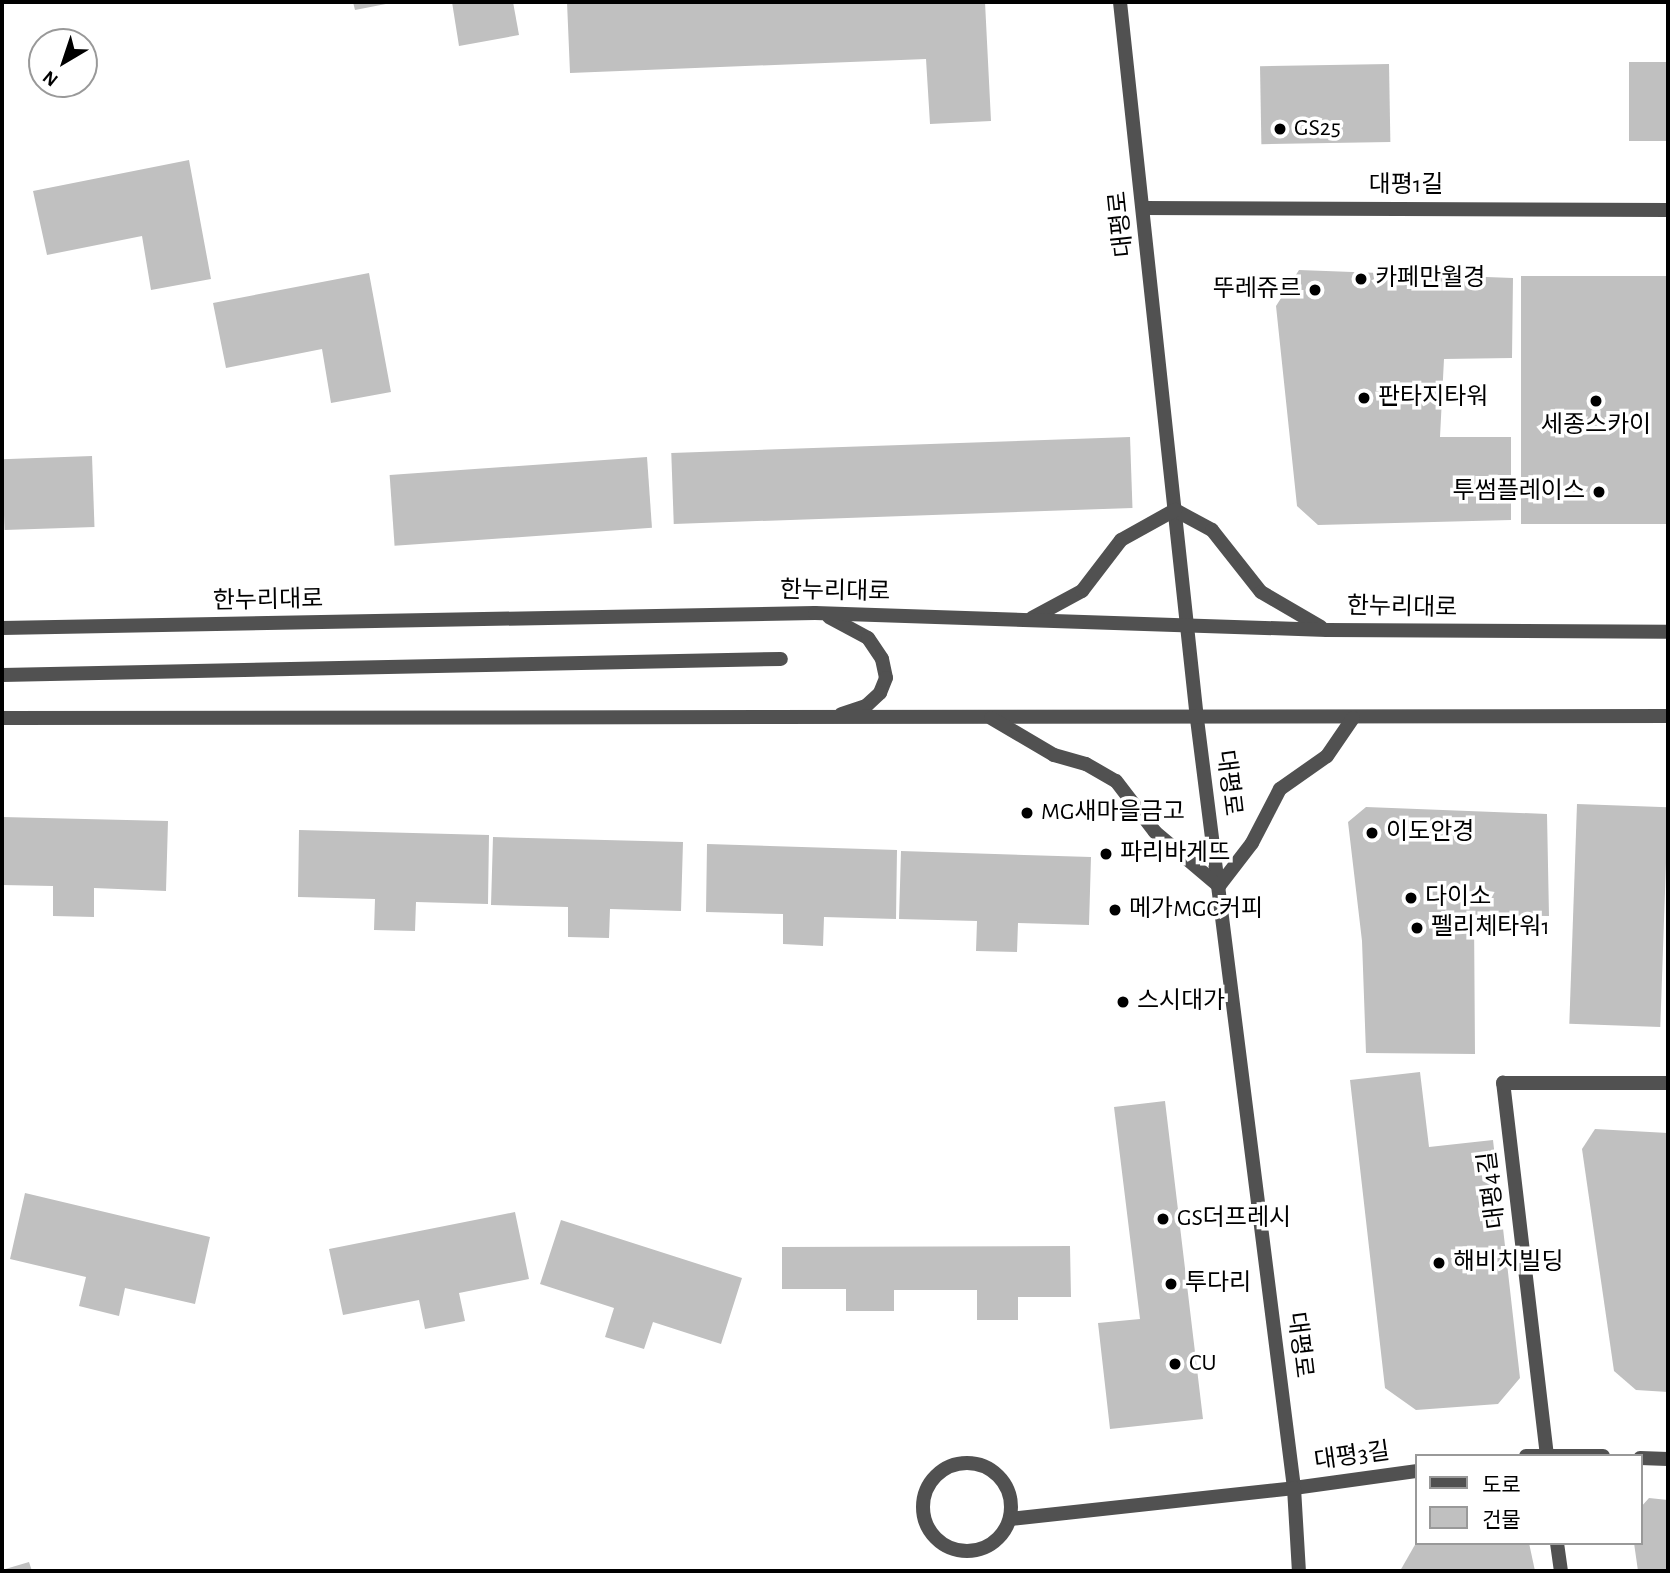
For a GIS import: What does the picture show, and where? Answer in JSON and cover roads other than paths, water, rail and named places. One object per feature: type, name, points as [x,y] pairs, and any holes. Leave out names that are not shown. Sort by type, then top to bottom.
[{"type":"street","name":"대평로","points":[[1120,2],[1198,719],[1294,1488],[1300,1570]]},
{"type":"street","name":"대평1길","points":[[1143,208],[1668,210]]},
{"type":"street","points":[[1027,621],[1082,591],[1121,540],[1175,510],[1213,530],[1261,592],[1327,630]]},
{"type":"street","points":[[816,613],[844,622],[868,638],[883,659],[886,678],[880,693],[866,706],[826,718]]},
{"type":"street","name":"한누리대로","points":[[2,628],[816,613],[1188,627],[1668,632]]},
{"type":"street","points":[[2,675],[781,659]]},
{"type":"street","points":[[2,718],[1198,719],[1668,716]]},
{"type":"street","points":[[990,718],[1054,755],[1086,764],[1116,780],[1155,832],[1219,886],[1252,843],[1280,789],[1327,756],[1353,718]]},
{"type":"street","name":"대평4길","points":[[1547,1454],[1503,1083],[1668,1083]]},
{"type":"street","points":[[1642,1458],[1668,1459]]},
{"type":"street","points":[[962,1463],[978,1464],[1001,1479],[1010,1519],[1005,1532],[983,1549],[954,1550],[930,1532],[922,1503],[935,1475],[962,1463]]},
{"type":"street","name":"대평3길","points":[[1010,1519],[1294,1488],[1414,1471]]},
{"type":"street","points":[[1557,1545],[1560,1571]]},
{"type":"place","name":"GS25","points":[[1280,129]]},
{"type":"place","name":"카페만월경","points":[[1361,279]]},
{"type":"place","name":"뚜레쥬르","points":[[1315,290]]},
{"type":"place","name":"판타지타워","points":[[1364,398]]},
{"type":"place","name":"세종스카이","points":[[1596,401]]},
{"type":"place","name":"투썸플레이스","points":[[1599,492]]},
{"type":"place","name":"MG새마을금고","points":[[1027,813]]},
{"type":"place","name":"이도안경","points":[[1372,833]]},
{"type":"place","name":"파리바게뜨","points":[[1106,854]]},
{"type":"place","name":"다이소","points":[[1411,898]]},
{"type":"place","name":"메가MGC커피","points":[[1115,910]]},
{"type":"place","name":"펠리체타워1","points":[[1417,928]]},
{"type":"place","name":"스시대가","points":[[1123,1002]]},
{"type":"place","name":"GS더프레시","points":[[1163,1219]]},
{"type":"place","name":"해비치빌딩","points":[[1439,1263]]},
{"type":"place","name":"투다리","points":[[1171,1284]]},
{"type":"place","name":"CU","points":[[1175,1364]]}]
